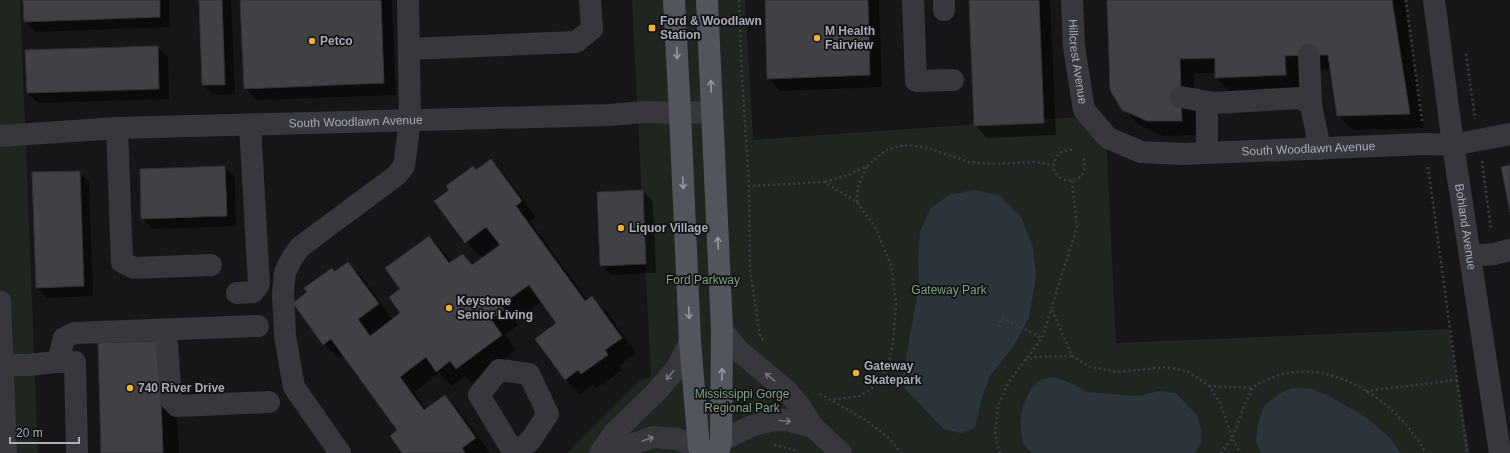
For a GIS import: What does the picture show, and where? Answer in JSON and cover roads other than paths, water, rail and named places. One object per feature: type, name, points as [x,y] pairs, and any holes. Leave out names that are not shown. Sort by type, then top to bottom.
[{"type":"main road","points":[[674,0],[690,342],[710,449]]},
{"type":"main road","points":[[707,0],[722,330],[710,449]]},
{"type":"street","points":[[340,453],[294,387],[286,336],[283,294],[285,272],[292,258],[300,247],[397,175],[404,166],[410,120],[408,0]]},
{"type":"street","points":[[409,49],[576,42],[592,29],[590,0]]},
{"type":"street","points":[[913,0],[916,81],[953,80]]},
{"type":"street","name":"Hillcrest Avenue","points":[[1072,0],[1074,47],[1084,110],[1108,138]]},
{"type":"street","name":"Bohland Avenue","points":[[1434,0],[1453,145],[1500,453]]},
{"type":"street","points":[[1309,55],[1311,105],[1320,149]]},
{"type":"street","points":[[1181,97],[1214,103],[1300,98],[1311,105]]},
{"type":"street","points":[[1207,153],[1207,110],[1214,103]]},
{"type":"street","name":"South Woodlawn Avenue","points":[[0,136],[117,128],[609,115],[644,112],[712,112]]},
{"type":"street","points":[[237,294],[253,292],[259,284],[250,124]]},
{"type":"street","points":[[117,128],[122,262],[134,268],[212,265]]},
{"type":"street","name":"South Woodlawn Avenue","points":[[1108,138],[1141,152],[1182,154],[1425,144],[1453,145],[1510,134]]},
{"type":"street","points":[[1470,256],[1502,252]]},
{"type":"street","points":[[0,301],[1,365],[6,453]]},
{"type":"street","points":[[55,362],[60,354],[64,338],[74,333],[258,326]]},
{"type":"street","points":[[166,330],[171,400],[177,406],[269,402]]},
{"type":"street","points":[[722,330],[739,351],[787,391],[800,406],[813,427],[841,453]]},
{"type":"street","points":[[600,453],[615,432],[656,392],[676,369],[690,342]]},
{"type":"street","points":[[1,365],[75,362],[77,453]]},
{"type":"street","points":[[612,453],[653,436],[678,439],[710,449],[742,430],[767,422],[784,420],[813,427]]},
{"type":"place","name":"Ford & Woodlawn Station","points":[[652,28]]},
{"type":"place","name":"M Health Fairview","points":[[817,38]]},
{"type":"place","name":"Petco","points":[[312,41]]},
{"type":"place","name":"Liquor Village","points":[[621,228]]},
{"type":"place","name":"Keystone Senior Living","points":[[449,308]]},
{"type":"place","name":"Gateway Skatepark","points":[[856,373]]},
{"type":"place","name":"740 River Drive","points":[[130,388]]},
{"type":"park label","name":"Ford Parkway","points":[[703,280]]},
{"type":"park label","name":"Gateway Park","points":[[949,290]]},
{"type":"park label","name":"Mississippi Gorge Regional Park","points":[[742,401]]}]
